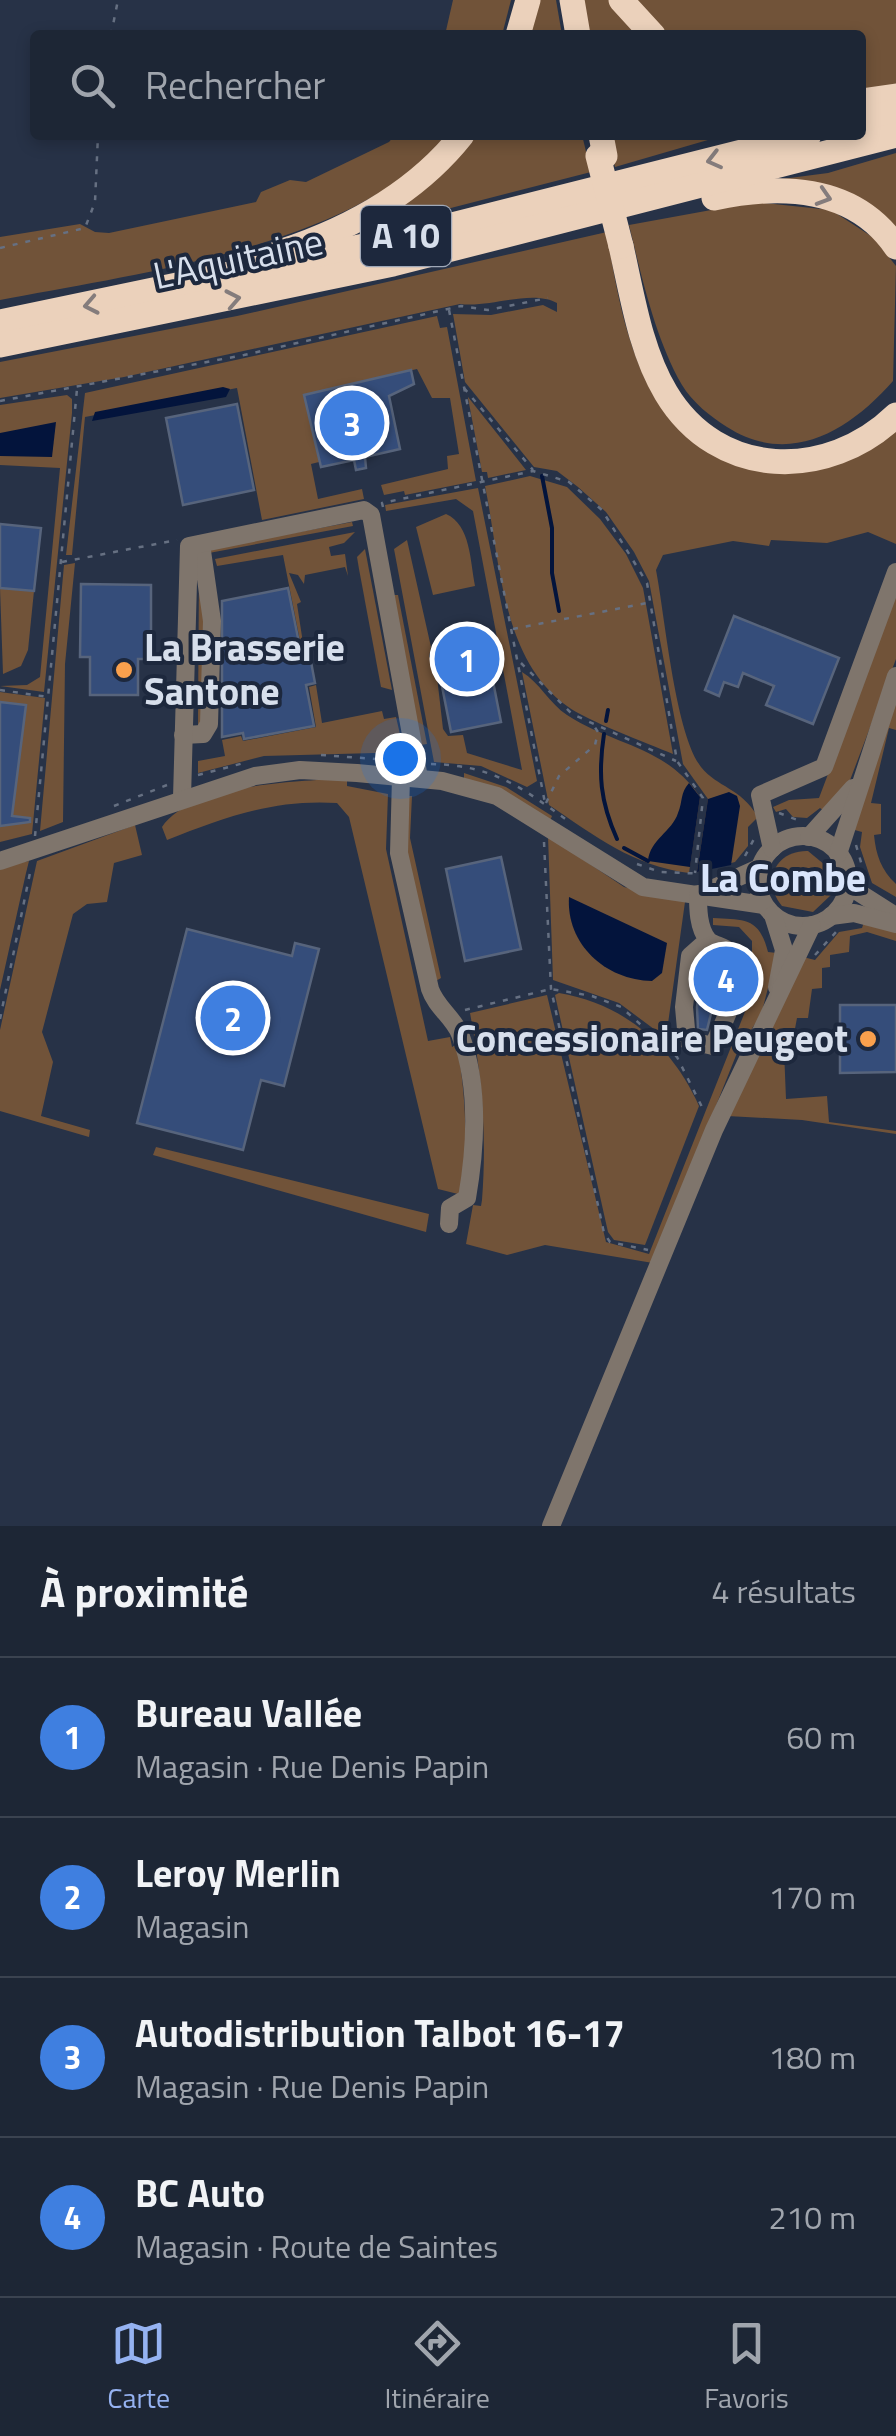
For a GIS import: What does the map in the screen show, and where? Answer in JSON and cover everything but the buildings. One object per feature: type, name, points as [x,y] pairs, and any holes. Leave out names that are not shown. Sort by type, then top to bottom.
[{"type":"highway","points":[[519,30],[528,0]]},
{"type":"highway","points":[[568,0],[570,30]]},
{"type":"highway","points":[[568,0],[577,30]]},
{"type":"highway","points":[[621,0],[648,30]]},
{"type":"highway","points":[[866,101],[896,96]]},
{"type":"highway","points":[[866,120],[896,112]]},
{"type":"highway","name":"L'Aquitaine","points":[[0,345],[287,288],[896,135]]},
{"type":"highway","points":[[151,293],[290,248],[361,218],[416,182],[457,140]]},
{"type":"highway","name":"L'Aquitaine","points":[[0,322],[406,236],[789,140]]},
{"type":"highway","points":[[599,145],[659,380],[680,414],[720,446],[767,462],[807,463],[848,450],[896,415]]},
{"type":"highway","points":[[493,238],[778,189],[816,194],[846,204],[878,226],[896,247]]},
{"type":"highway","points":[[625,245],[667,376],[688,408],[720,434],[761,452],[811,452],[861,431],[896,397]]},
{"type":"street","points":[[187,784],[190,735],[186,552],[201,544],[364,510],[371,515],[411,767],[400,853],[430,989],[459,1031],[473,1104],[467,1198],[450,1208],[449,1224]]},
{"type":"street","points":[[190,735],[210,724],[212,621],[201,544]]},
{"type":"street","points":[[772,849],[760,795],[824,768],[896,572]]},
{"type":"street","points":[[838,854],[896,676]]},
{"type":"street","points":[[767,1020],[784,950],[758,880],[760,867],[772,849],[803,837],[830,818],[847,800],[865,766]]},
{"type":"street","points":[[0,860],[187,784],[300,770],[411,767],[498,796],[643,887],[724,887],[760,867]]},
{"type":"street","points":[[767,816],[838,854],[856,882],[896,915]]},
{"type":"street","points":[[831,916],[856,882]]},
{"type":"street","points":[[696,885],[769,910],[792,925],[812,925],[831,916],[854,913],[896,924]]},
{"type":"street","points":[[696,885],[701,926],[708,940],[731,952],[736,984],[713,1046],[704,1047],[688,1040],[684,1007],[690,956],[708,940]]},
{"type":"street","points":[[551,1526],[714,1130],[812,925]]},
{"type":"path","points":[[112,30],[118,0]]},
{"type":"path","points":[[0,248],[85,228],[95,202],[98,140]]},
{"type":"path","points":[[0,401],[77,389],[449,308],[488,310],[548,298]]},
{"type":"path","points":[[449,308],[545,804]]},
{"type":"path","points":[[464,388],[534,471]]},
{"type":"path","points":[[0,1019],[35,845],[77,389]]},
{"type":"path","points":[[386,521],[382,503],[534,471],[569,482],[602,510],[639,564],[652,602],[678,761],[703,798],[696,885]]},
{"type":"path","points":[[512,629],[652,602]]},
{"type":"path","points":[[518,662],[528,666],[560,704],[678,761]]},
{"type":"path","points":[[0,690],[48,697]]},
{"type":"path","points":[[545,804],[559,776],[595,745],[598,732],[592,722]]},
{"type":"path","points":[[187,784],[190,735]]},
{"type":"path","points":[[315,755],[404,761],[411,767],[480,768],[502,776],[574,825]]},
{"type":"path","points":[[100,812],[246,762]]},
{"type":"path","points":[[739,864],[753,841],[755,826],[767,816],[782,813],[802,822],[823,813],[830,818]]},
{"type":"path","points":[[550,828],[544,838],[551,989],[604,1233],[610,1242],[649,1250]]},
{"type":"path","points":[[847,829],[856,834],[856,882]]},
{"type":"path","points":[[35,845],[51,830]]},
{"type":"path","points":[[629,861],[696,885],[721,872]]},
{"type":"path","points":[[446,1015],[551,989],[592,996],[621,1007],[677,1056],[714,1130]]},
{"type":"shaded area","points":[[453,0],[511,0],[503,30],[446,30]]},
{"type":"shaded area","points":[[535,0],[556,0],[561,30],[526,30]]},
{"type":"shaded area","points":[[577,0],[616,0],[641,30],[583,30]]},
{"type":"shaded area","points":[[632,0],[896,0],[896,85],[866,89],[866,30],[661,30]]},
{"type":"shaded area","points":[[444,140],[409,173],[359,204],[303,229],[177,266],[0,300],[0,237],[80,224],[95,232],[109,233],[256,202],[261,192],[290,180],[306,182],[389,142]]},
{"type":"shaded area","points":[[461,140],[583,140],[591,172],[319,242]]},
{"type":"shaded area","points":[[608,140],[708,140],[615,167]]},
{"type":"shaded area","points":[[896,153],[896,237],[774,180],[828,173]]},
{"type":"shaded area","points":[[755,202],[831,210],[874,238],[896,266],[893,381],[838,428],[796,443],[750,439],[715,419],[686,391],[657,328],[629,225]]},
{"type":"shaded area","points":[[607,232],[619,300],[641,368],[657,400],[677,427],[703,448],[764,471],[811,458],[896,424],[896,544],[868,532],[827,543],[771,540],[769,546],[733,541],[663,555],[656,570],[672,673],[692,751],[708,774],[744,799],[758,817],[748,827],[748,846],[735,862],[697,872],[708,799],[683,764],[649,581],[606,512],[557,471],[534,467],[465,382],[453,314],[491,315],[543,305],[557,312],[557,303],[523,298],[460,304],[124,377],[0,398],[0,362],[237,316]]},
{"type":"shaded area","points":[[437,316],[440,328],[447,327],[476,481],[405,495],[404,491],[384,495],[381,485],[448,469],[447,456],[459,454],[450,398],[432,398],[417,369],[305,395],[319,462],[311,464],[318,499],[362,489],[364,499],[262,520],[237,388],[85,417],[72,555],[66,555],[85,393]]},
{"type":"shaded area","points":[[67,395],[72,399],[72,413],[44,692],[0,686],[27,685],[40,677],[60,468],[0,465],[0,405]]},
{"type":"shaded area","points":[[468,397],[526,470],[488,478],[487,472],[482,472]]},
{"type":"shaded area","points":[[530,476],[567,487],[600,519],[626,554],[643,588],[673,754],[576,712],[545,686],[528,662],[507,606],[485,486]]},
{"type":"shaded area","points":[[478,488],[537,781],[527,787],[481,766],[434,762],[394,549],[407,540],[431,647],[429,657],[437,661],[452,658],[453,664],[436,668],[443,729],[448,736],[463,735],[467,753],[522,770],[473,511],[456,499],[386,511],[385,505]]},
{"type":"shaded area","points":[[446,514],[465,535],[475,586],[433,595],[416,527]]},
{"type":"shaded area","points":[[352,522],[353,526],[209,553],[208,549]]},
{"type":"shaded area","points":[[355,532],[344,543],[329,547],[331,556],[345,554],[348,576],[345,567],[305,575],[304,584],[298,575],[289,573],[301,602],[297,604],[303,643],[309,644],[301,646],[283,555],[217,566],[215,559]]},
{"type":"shaded area","points":[[365,549],[392,690],[381,687],[357,557]]},
{"type":"shaded area","points":[[75,563],[65,664],[63,822],[40,831],[64,565]]},
{"type":"shaded area","points":[[199,567],[204,593],[203,725],[198,726]]},
{"type":"shaded area","points":[[0,588],[34,591],[28,650],[21,666],[3,674]]},
{"type":"shaded area","points":[[896,594],[896,659],[844,796],[830,815],[820,808],[807,818],[793,817],[786,809],[776,812],[773,807],[789,800],[819,798]]},
{"type":"shaded area","points":[[394,595],[398,595],[427,744],[421,745]]},
{"type":"shaded area","points":[[522,672],[567,715],[656,757],[686,780],[700,797],[689,873],[632,857],[549,805]]},
{"type":"shaded area","points":[[316,685],[322,723],[382,711],[384,719],[396,717],[403,747],[375,753],[264,756],[198,773],[198,761],[225,756],[222,740],[241,736],[243,741],[316,727],[309,687]]},
{"type":"shaded area","points":[[0,692],[45,698],[32,834],[0,842],[0,826],[11,824],[26,706],[0,702]]},
{"type":"shaded area","points":[[896,698],[896,730],[889,728],[871,803],[881,804],[881,834],[874,835],[875,842],[883,868],[896,884],[896,897],[872,883],[860,847],[862,832],[851,829]]},
{"type":"shaded area","points":[[464,773],[506,787],[552,816],[550,821],[464,779]]},
{"type":"shaded area","points":[[347,779],[347,786],[388,794],[386,849],[428,1041],[450,1037],[452,1047],[457,1044],[465,1120],[462,1195],[438,1189],[349,817],[337,803],[314,802],[250,811],[167,840],[162,827],[176,813],[220,794],[274,784]]},
{"type":"shaded area","points":[[407,796],[412,796],[410,838],[441,978],[434,982],[403,841]]},
{"type":"shaded area","points":[[135,825],[142,855],[114,863],[107,902],[87,904],[73,914],[42,1032],[53,1062],[41,1116],[90,1130],[89,1137],[0,1111],[0,1030],[37,861]]},
{"type":"shaded area","points":[[548,836],[624,887],[685,902],[666,1038],[619,1003],[553,980]]},
{"type":"shaded area","points":[[808,851],[831,870],[831,895],[813,912],[782,906],[773,887],[780,861]]},
{"type":"shaded area","points":[[29,861],[26,873],[0,990],[0,866]]},
{"type":"shaded area","points":[[713,918],[748,922],[760,932],[768,952],[777,953],[761,1015],[739,1048],[653,1263],[545,1245],[507,1255],[466,1244],[473,1205],[481,1206],[484,1152],[470,1013],[547,995],[606,1242],[649,1254],[752,994],[752,941],[739,927],[713,925]]},
{"type":"shaded area","points":[[865,919],[896,930],[896,941],[867,932],[850,936],[849,952],[830,955],[830,967],[822,968],[822,988],[812,989],[808,1018],[797,1018],[791,1050],[784,1050],[786,1099],[827,1096],[829,1122],[896,1134],[802,1120],[727,1116],[803,957],[815,960],[839,932],[862,928]]},
{"type":"shaded area","points":[[555,995],[605,1007],[644,1031],[675,1065],[699,1106],[645,1245],[614,1240],[608,1232]]},
{"type":"shaded area","points":[[156,1147],[429,1214],[426,1232],[153,1155]]},
{"type":"water","points":[[223,387],[230,389],[226,397],[92,421],[95,412]]},
{"type":"water","points":[[56,422],[52,457],[0,456],[0,433]]},
{"type":"water","points":[[689,783],[700,797],[690,867],[648,861],[653,847],[675,820]]},
{"type":"water","points":[[729,792],[737,796],[740,806],[731,865],[697,872],[708,799]]},
{"type":"water","points":[[569,897],[667,943],[662,973],[652,981],[635,979],[604,966],[574,930]]},
{"type":"waterway","points":[[542,476],[552,528],[552,573],[559,611]]},
{"type":"waterway","points":[[606,721],[608,710]]},
{"type":"waterway","points":[[604,734],[602,787],[617,839]]},
{"type":"waterway","points":[[624,848],[648,861]]},
{"type":"place","name":"Autodistribution Talbot 16-17","points":[[352,423]]},
{"type":"place","name":"Bureau Vallée","points":[[467,659]]},
{"type":"place","name":"La Brasserie Santone","points":[[124,670]]},
{"type":"place","name":"BC Auto","points":[[726,979]]},
{"type":"place","name":"Leroy Merlin","points":[[233,1018]]},
{"type":"place","name":"Concessionaire Peugeot","points":[[868,1039]]},
{"type":"district","name":"La Combe","points":[[783,878]]}]
